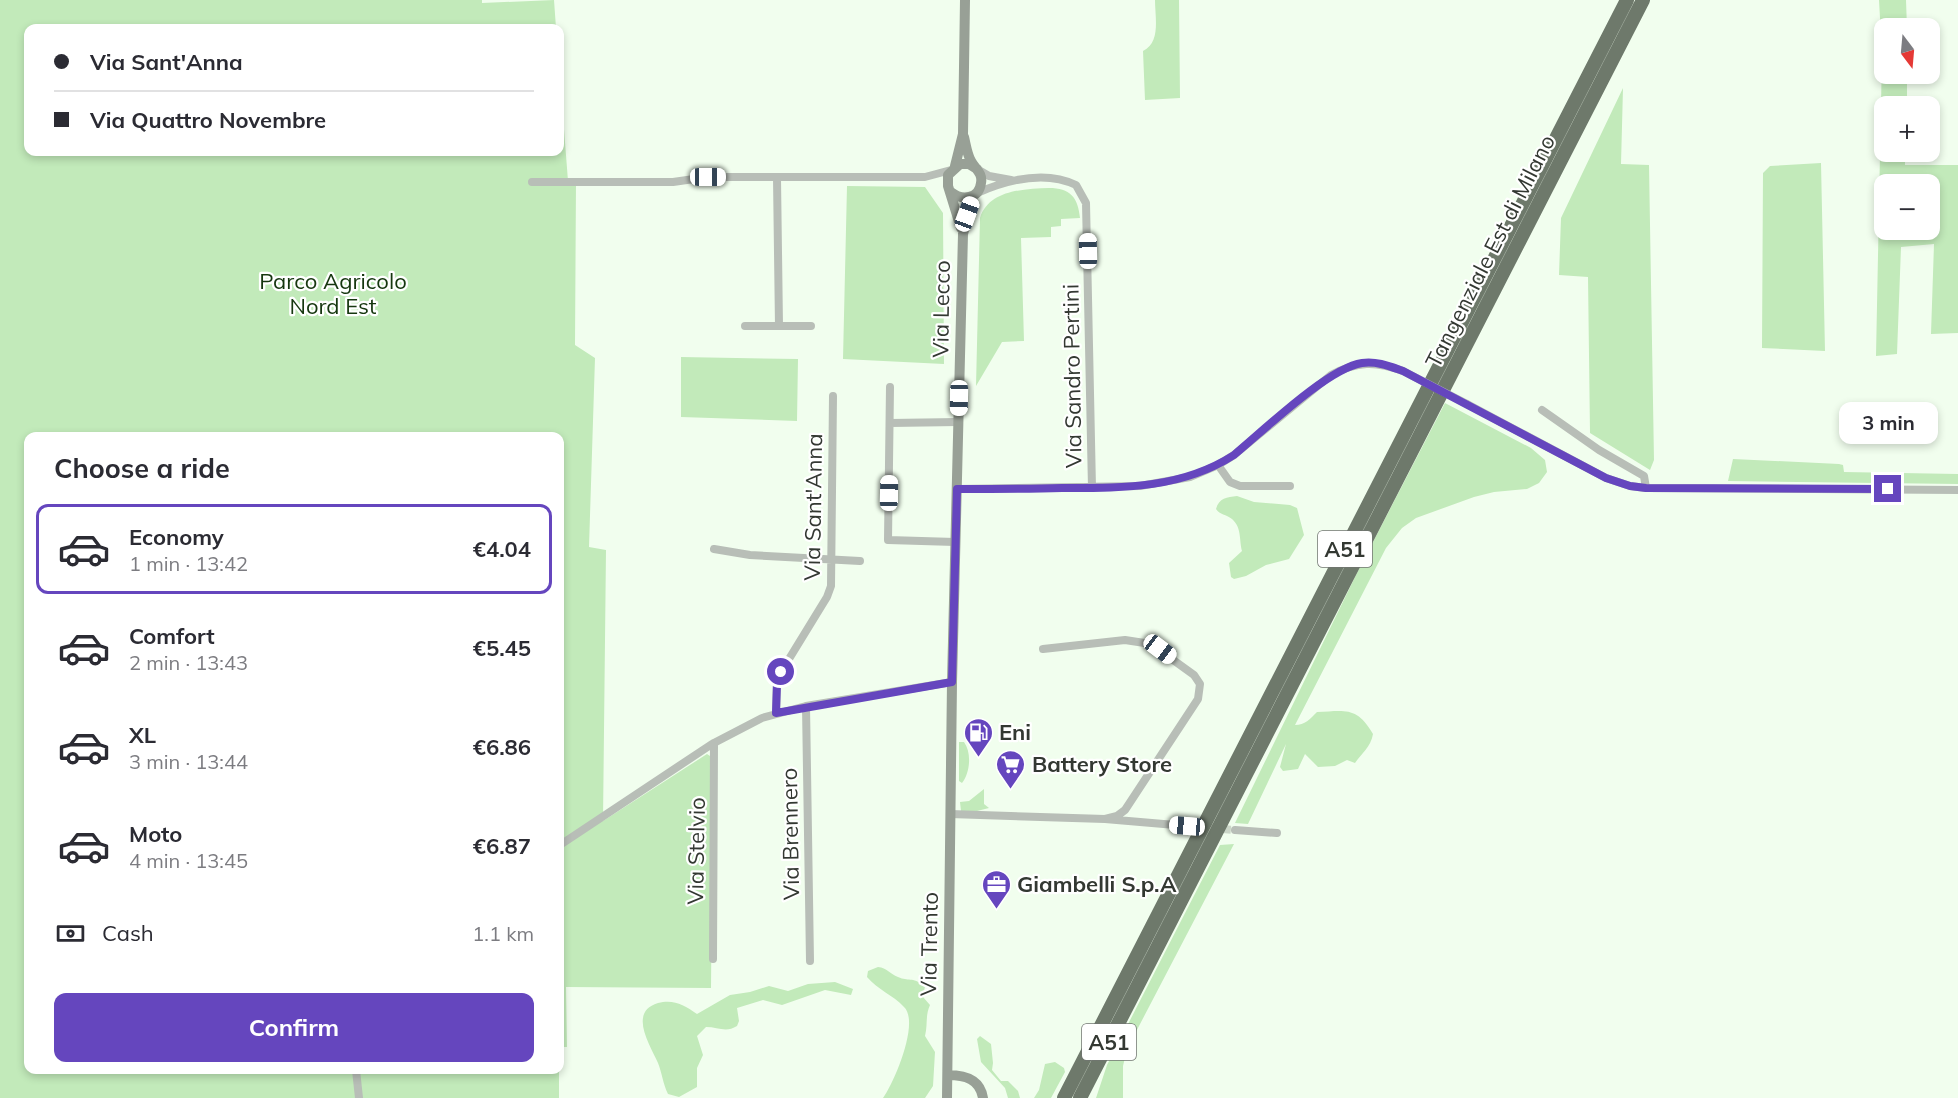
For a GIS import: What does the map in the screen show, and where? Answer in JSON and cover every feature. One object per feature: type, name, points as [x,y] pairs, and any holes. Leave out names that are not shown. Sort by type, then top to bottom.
[{"type":"highway","name":"Tangenziale Est di Milano","points":[[1064,1098],[1627,0]]},
{"type":"highway","name":"Tangenziale Est di Milano","points":[[1080,1098],[1643,0]]},
{"type":"highway","points":[[1092,1098],[1137,986]]},
{"type":"street","name":"Via Lecco","points":[[963,234],[948,175],[953,168],[963,134],[965,0]]},
{"type":"street","name":"Via Lecco","points":[[952,682],[963,234],[974,195],[982,179],[970,160],[963,134]]},
{"type":"street","points":[[925,177],[969,164],[989,176],[1016,180]]},
{"type":"street","points":[[532,183],[673,182],[708,177],[925,177],[935,178],[959,197],[974,195],[1016,180]]},
{"type":"street","points":[[777,178],[779,326]]},
{"type":"street","name":"Via Sandro Pertini","points":[[1016,180],[1057,178],[1076,185],[1088,211],[1092,488]]},
{"type":"street","points":[[745,326],[811,326]]},
{"type":"street","points":[[957,489],[1157,485],[1190,477],[1218,465],[1331,375],[1342,369],[1364,363],[1375,363],[1403,371],[1606,478],[1630,486],[1646,488],[1958,490]]},
{"type":"street","points":[[890,387],[888,540],[955,542]]},
{"type":"street","name":"Via Sant'Anna","points":[[776,713],[777,683],[781,672],[827,597],[831,586],[833,396]]},
{"type":"street","points":[[1542,410],[1599,450],[1644,476],[1646,488]]},
{"type":"street","points":[[890,423],[958,422]]},
{"type":"street","points":[[1218,465],[1230,482],[1240,486],[1290,486]]},
{"type":"street","points":[[714,549],[750,555],[860,561]]},
{"type":"street","points":[[1043,649],[1125,640],[1139,641],[1160,649],[1194,675],[1200,684],[1198,699],[1125,810],[1118,816],[1105,819]]},
{"type":"street","name":"Via Stelvio","points":[[564,841],[714,743],[776,713],[952,682]]},
{"type":"street","name":"Via Trento","points":[[947,1098],[952,682]]},
{"type":"street","name":"Via Brennero","points":[[806,706],[810,961]]},
{"type":"street","name":"Via Stelvio","points":[[713,959],[714,743]]},
{"type":"street","points":[[950,814],[1105,819],[1187,826]]},
{"type":"street","points":[[1234,830],[1277,833]]},
{"type":"street","points":[[356,1074],[359,1098]]},
{"type":"street","points":[[948,1075],[972,1079],[979,1086],[983,1098]]},
{"type":"green space","name":"Parco Agricolo Nord Est","points":[[0,0],[482,0],[482,3],[554,0],[556,24],[24,24],[24,156],[564,156],[564,129],[568,181],[576,182],[575,345],[595,358],[589,547],[606,550],[603,821],[707,754],[713,758],[711,988],[566,987],[567,1047],[564,1047],[564,432],[24,432],[24,1074],[559,1074],[559,1098],[0,1098]]},
{"type":"green space","points":[[1155,0],[1179,0],[1180,98],[1145,100],[1143,51],[1149,47],[1155,36]]},
{"type":"green space","points":[[1879,0],[1906,0],[1907,18],[1880,18]]},
{"type":"green space","points":[[1881,84],[1907,84],[1907,96],[1881,96]]},
{"type":"green space","points":[[1623,88],[1621,164],[1649,165],[1654,460],[1650,470],[1590,433],[1588,277],[1559,275],[1561,218]]},
{"type":"green space","points":[[1880,162],[1905,162],[1905,165],[1958,165],[1958,333],[1931,334],[1934,244],[1901,247],[1897,354],[1876,356],[1878,240],[1940,240],[1940,174],[1880,174]]},
{"type":"green space","points":[[1821,163],[1825,351],[1762,348],[1763,173],[1770,166]]},
{"type":"green space","points":[[847,186],[925,187],[943,213],[944,364],[843,359]]},
{"type":"green space","points":[[1056,188],[1072,195],[1080,218],[1061,219],[1061,226],[1051,227],[1051,237],[1021,238],[1024,341],[1002,342],[976,386],[980,218],[984,209],[999,196],[1029,189]]},
{"type":"green space","points":[[681,357],[798,359],[797,421],[681,417]]},
{"type":"green space","points":[[1445,403],[1531,448],[1545,460],[1547,472],[1539,483],[1527,489],[1494,492],[1474,497],[1416,518],[1402,528],[1386,548],[1295,725],[1305,723],[1317,712],[1350,712],[1356,714],[1373,734],[1370,743],[1355,763],[1347,760],[1335,766],[1318,767],[1305,754],[1298,769],[1283,771],[1280,767],[1286,744],[1248,824],[1235,823],[1358,571]]},
{"type":"green space","points":[[1733,459],[1839,464],[1843,465],[1844,472],[1958,474],[1958,484],[1728,481]]},
{"type":"green space","points":[[1237,496],[1254,502],[1290,505],[1297,508],[1304,535],[1289,559],[1266,565],[1246,576],[1234,579],[1231,577],[1229,563],[1242,551],[1239,530],[1232,519],[1216,509],[1221,500]]},
{"type":"green space","points":[[959,742],[964,742],[969,757],[967,774],[962,783],[959,781]]},
{"type":"green space","points":[[984,789],[984,804],[989,808],[969,813],[961,811],[960,802],[969,801]]},
{"type":"green space","points":[[1234,844],[1127,1049],[1123,1066],[1123,1098],[1096,1098],[1107,1065],[1220,845]]},
{"type":"green space","points":[[878,967],[925,986],[923,997],[930,1005],[925,1036],[935,1052],[933,1086],[925,1098],[883,1098],[899,1067],[909,1025],[904,1007],[867,977],[868,971]]},
{"type":"green space","points":[[835,982],[853,989],[851,995],[825,990],[782,1005],[763,1000],[737,1008],[739,1021],[733,1028],[706,1027],[697,1036],[703,1055],[697,1068],[697,1087],[679,1097],[668,1094],[644,1030],[644,1014],[649,1007],[658,1003],[674,1002],[697,1014],[730,995],[769,986],[788,991],[808,984]]},
{"type":"green space","points":[[980,1036],[991,1044],[992,1070],[1001,1081],[1008,1081],[1018,1091],[1020,1098],[1008,1098],[1005,1088],[981,1062],[977,1039]]},
{"type":"green space","points":[[1055,1062],[1064,1068],[1065,1072],[1051,1098],[1034,1098],[1039,1090],[1045,1064]]},
{"type":"tunnel","points":[[1187,826],[1235,830]]},
{"type":"place","name":"Eni","points":[[978,758]]},
{"type":"place","name":"Battery Store","points":[[1011,790]]},
{"type":"place","name":"Giambelli S.p.A","points":[[996,910]]},
{"type":"route","points":[[781,672],[777,683],[776,713],[952,682],[957,489],[1140,486],[1157,485],[1190,477],[1234,455],[1331,375],[1342,369],[1364,363],[1385,365],[1403,371],[1606,478],[1630,486],[1646,488],[1888,489]]}]
